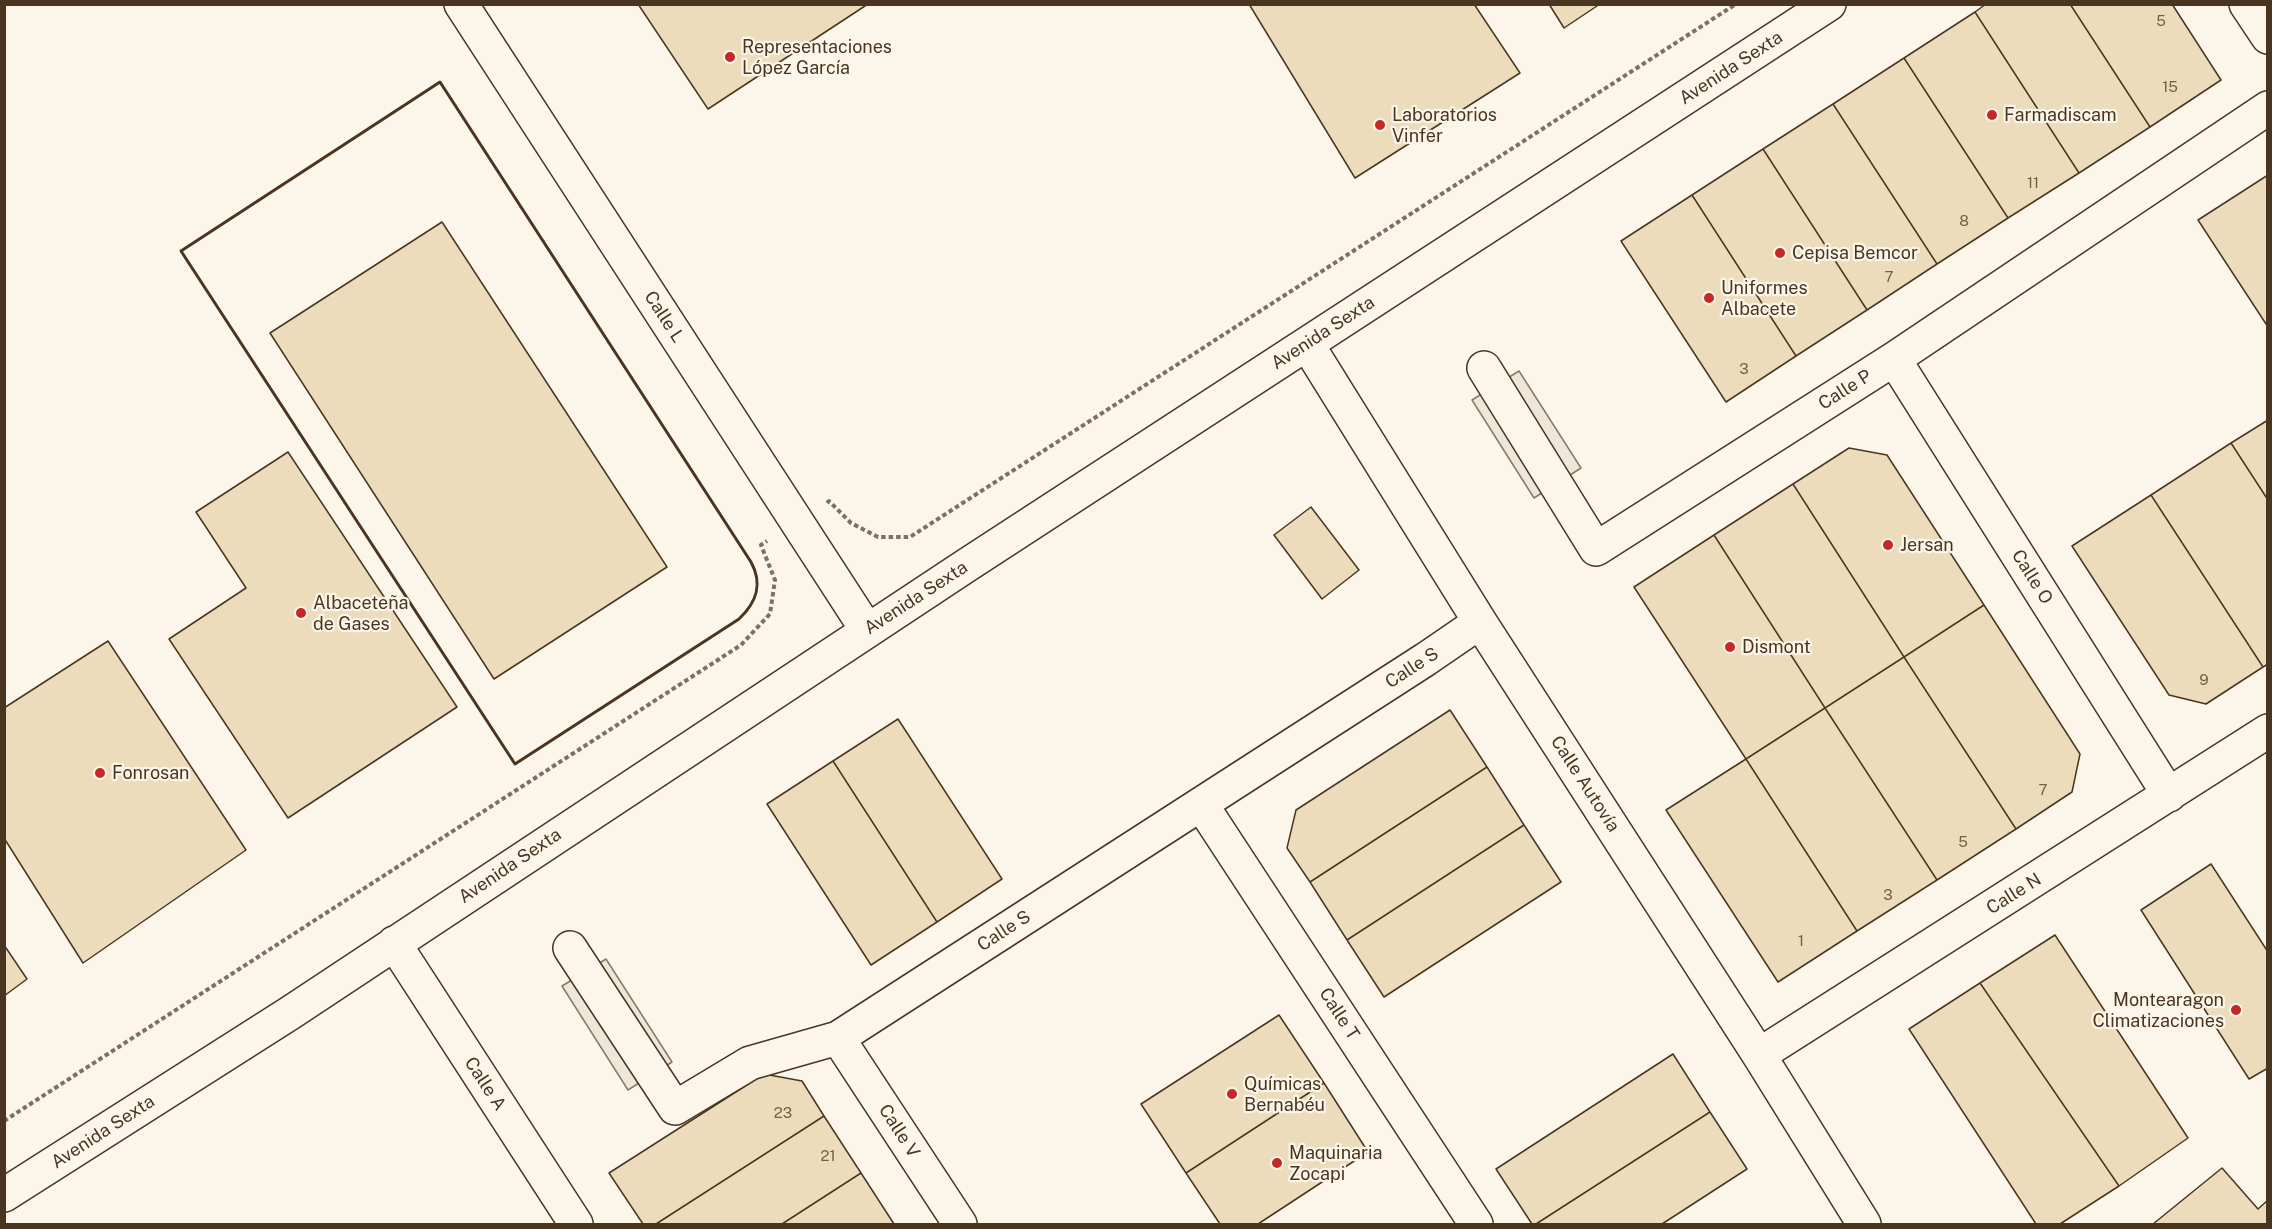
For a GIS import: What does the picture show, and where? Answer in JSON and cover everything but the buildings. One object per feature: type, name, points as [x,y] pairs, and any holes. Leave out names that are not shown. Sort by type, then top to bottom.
[{"type":"street","name":"Calle L","points":[[461,4],[867,630]]},
{"type":"street","name":"Avenida Sexta","points":[[4,1195],[290,1013],[867,630],[1829,4]]},
{"type":"street","points":[[2246,4],[2268,37]]},
{"type":"street","name":"Calle P","points":[[1484,368],[1596,549],[1894,359],[2268,108]]},
{"type":"street","name":"Calle Autovía","points":[[1306,344],[1480,622],[1759,1055],[1864,1224]]},
{"type":"street","name":"Calle O","points":[[1894,359],[2169,795]]},
{"type":"street","name":"Calle S","points":[[570,948],[675,1108],[750,1063],[838,1038],[1480,622]]},
{"type":"street","name":"Calle N","points":[[1759,1055],[2268,731]]},
{"type":"street","name":"Calle T","points":[[1201,804],[1476,1224]]},
{"type":"street","name":"Calle A","points":[[394,943],[576,1224]]},
{"type":"street","name":"Calle V","points":[[838,1038],[960,1224]]},
{"type":"shaded area","points":[[1519,371],[1581,468],[1534,498],[1472,400]]},
{"type":"shaded area","points":[[606,959],[672,1062],[628,1090],[562,986]]},
{"type":"wall","points":[[440,82],[751,562],[757,578],[754,599],[739,619],[515,764],[181,251],[440,82]]},
{"type":"place","name":"Representaciones López García","points":[[730,57]]},
{"type":"place","name":"Farmadiscam","points":[[1992,115]]},
{"type":"place","name":"Laboratorios Vinfer","points":[[1380,125]]},
{"type":"place","name":"Cepisa Bemcor","points":[[1780,253]]},
{"type":"place","name":"Uniformes Albacete","points":[[1709,298]]},
{"type":"place","name":"Jersan","points":[[1888,545]]},
{"type":"place","name":"Albaceteña de Gases","points":[[301,613]]},
{"type":"place","name":"Dismont","points":[[1730,647]]},
{"type":"place","name":"Fonrosan","points":[[100,773]]},
{"type":"place","name":"Montearagon Climatizaciones","points":[[2236,1010]]},
{"type":"place","name":"Químicas Bernabéu","points":[[1232,1094]]},
{"type":"place","name":"Maquinaria Zocapi","points":[[1277,1163]]}]
